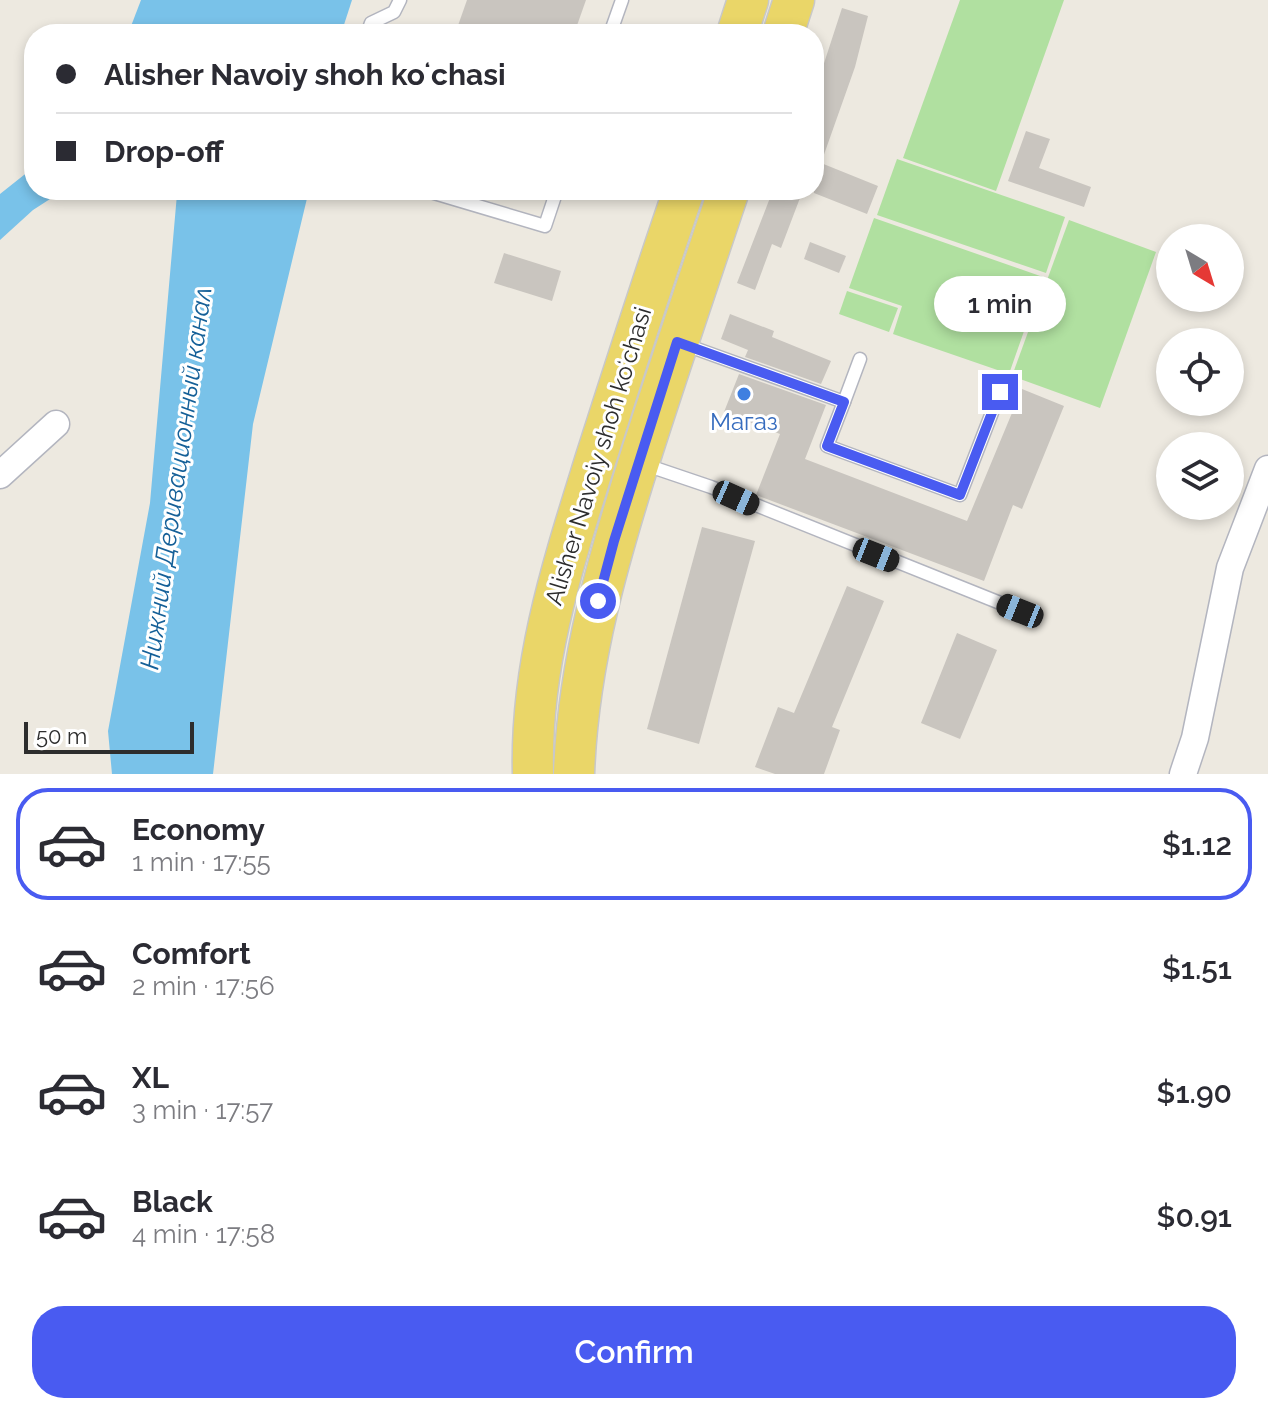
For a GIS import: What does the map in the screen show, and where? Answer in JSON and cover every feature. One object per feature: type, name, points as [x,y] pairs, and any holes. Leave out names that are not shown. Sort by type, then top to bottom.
[{"type":"main road","points":[[740,24],[748,0]]},
{"type":"main road","points":[[786,24],[794,0]]},
{"type":"main road","name":"Alisher Navoiy shoh koʻchasi","points":[[533,774],[534,699],[549,614],[637,328],[681,200]]},
{"type":"main road","name":"Alisher Navoiy shoh koʻchasi","points":[[574,774],[579,705],[593,621],[614,541],[726,200]]},
{"type":"street","points":[[0,475],[56,424]]},
{"type":"street","points":[[1183,774],[1195,738],[1230,568],[1268,469]]},
{"type":"lane","points":[[371,24],[394,12],[400,0]]},
{"type":"lane","points":[[614,24],[622,0]]},
{"type":"lane","points":[[458,200],[545,226],[554,200]]},
{"type":"lane","points":[[677,342],[844,402]]},
{"type":"lane","points":[[860,359],[827,446],[960,495],[1000,392]]},
{"type":"lane","points":[[639,462],[711,487],[1020,611]]},
{"type":"green space","points":[[960,0],[1064,0],[996,191],[903,158]]},
{"type":"green space","points":[[897,159],[1065,217],[1046,273],[877,215]]},
{"type":"green space","points":[[874,218],[1043,277],[1009,374],[893,334],[902,306],[849,288]]},
{"type":"green space","points":[[1069,220],[1156,252],[1100,408],[1012,376]]},
{"type":"green space","points":[[847,291],[898,308],[889,332],[839,314]]},
{"type":"water","points":[[141,0],[352,0],[344,24],[132,24]]},
{"type":"water","points":[[24,175],[24,200],[48,200],[0,240],[0,194]]},
{"type":"water","name":"Нижний Деривационный канал","points":[[176,200],[307,200],[253,424],[213,774],[112,774],[108,731],[150,503]]},
{"type":"building","points":[[467,0],[586,0],[578,24],[459,24]]},
{"type":"building","points":[[842,8],[868,16],[855,67],[824,155],[824,63]]},
{"type":"building","points":[[1026,131],[1050,139],[1039,168],[1091,187],[1084,207],[1008,181]]},
{"type":"building","points":[[824,164],[878,186],[867,214],[824,197]]},
{"type":"building","points":[[769,200],[799,200],[781,248],[772,244],[755,290],[737,283]]},
{"type":"building","points":[[810,242],[846,256],[839,273],[804,259]]},
{"type":"building","points":[[504,253],[561,271],[552,301],[494,283]]},
{"type":"building","points":[[730,314],[774,331],[772,337],[831,361],[821,384],[745,357],[748,350],[721,339]]},
{"type":"building","points":[[739,374],[826,405],[805,459],[967,521],[1022,389],[1064,406],[1022,509],[1013,505],[984,581],[756,495],[780,434],[724,412]]},
{"type":"building","points":[[702,527],[755,541],[699,744],[647,729]]},
{"type":"building","points":[[847,586],[884,601],[832,727],[840,730],[824,774],[775,774],[755,767],[778,707],[794,713]]},
{"type":"building","points":[[957,633],[997,650],[960,739],[921,723]]},
{"type":"place","name":"Магаз","points":[[744,394]]},
{"type":"route","points":[[598,601],[677,342],[844,402],[827,446],[960,495],[1000,392]]}]
